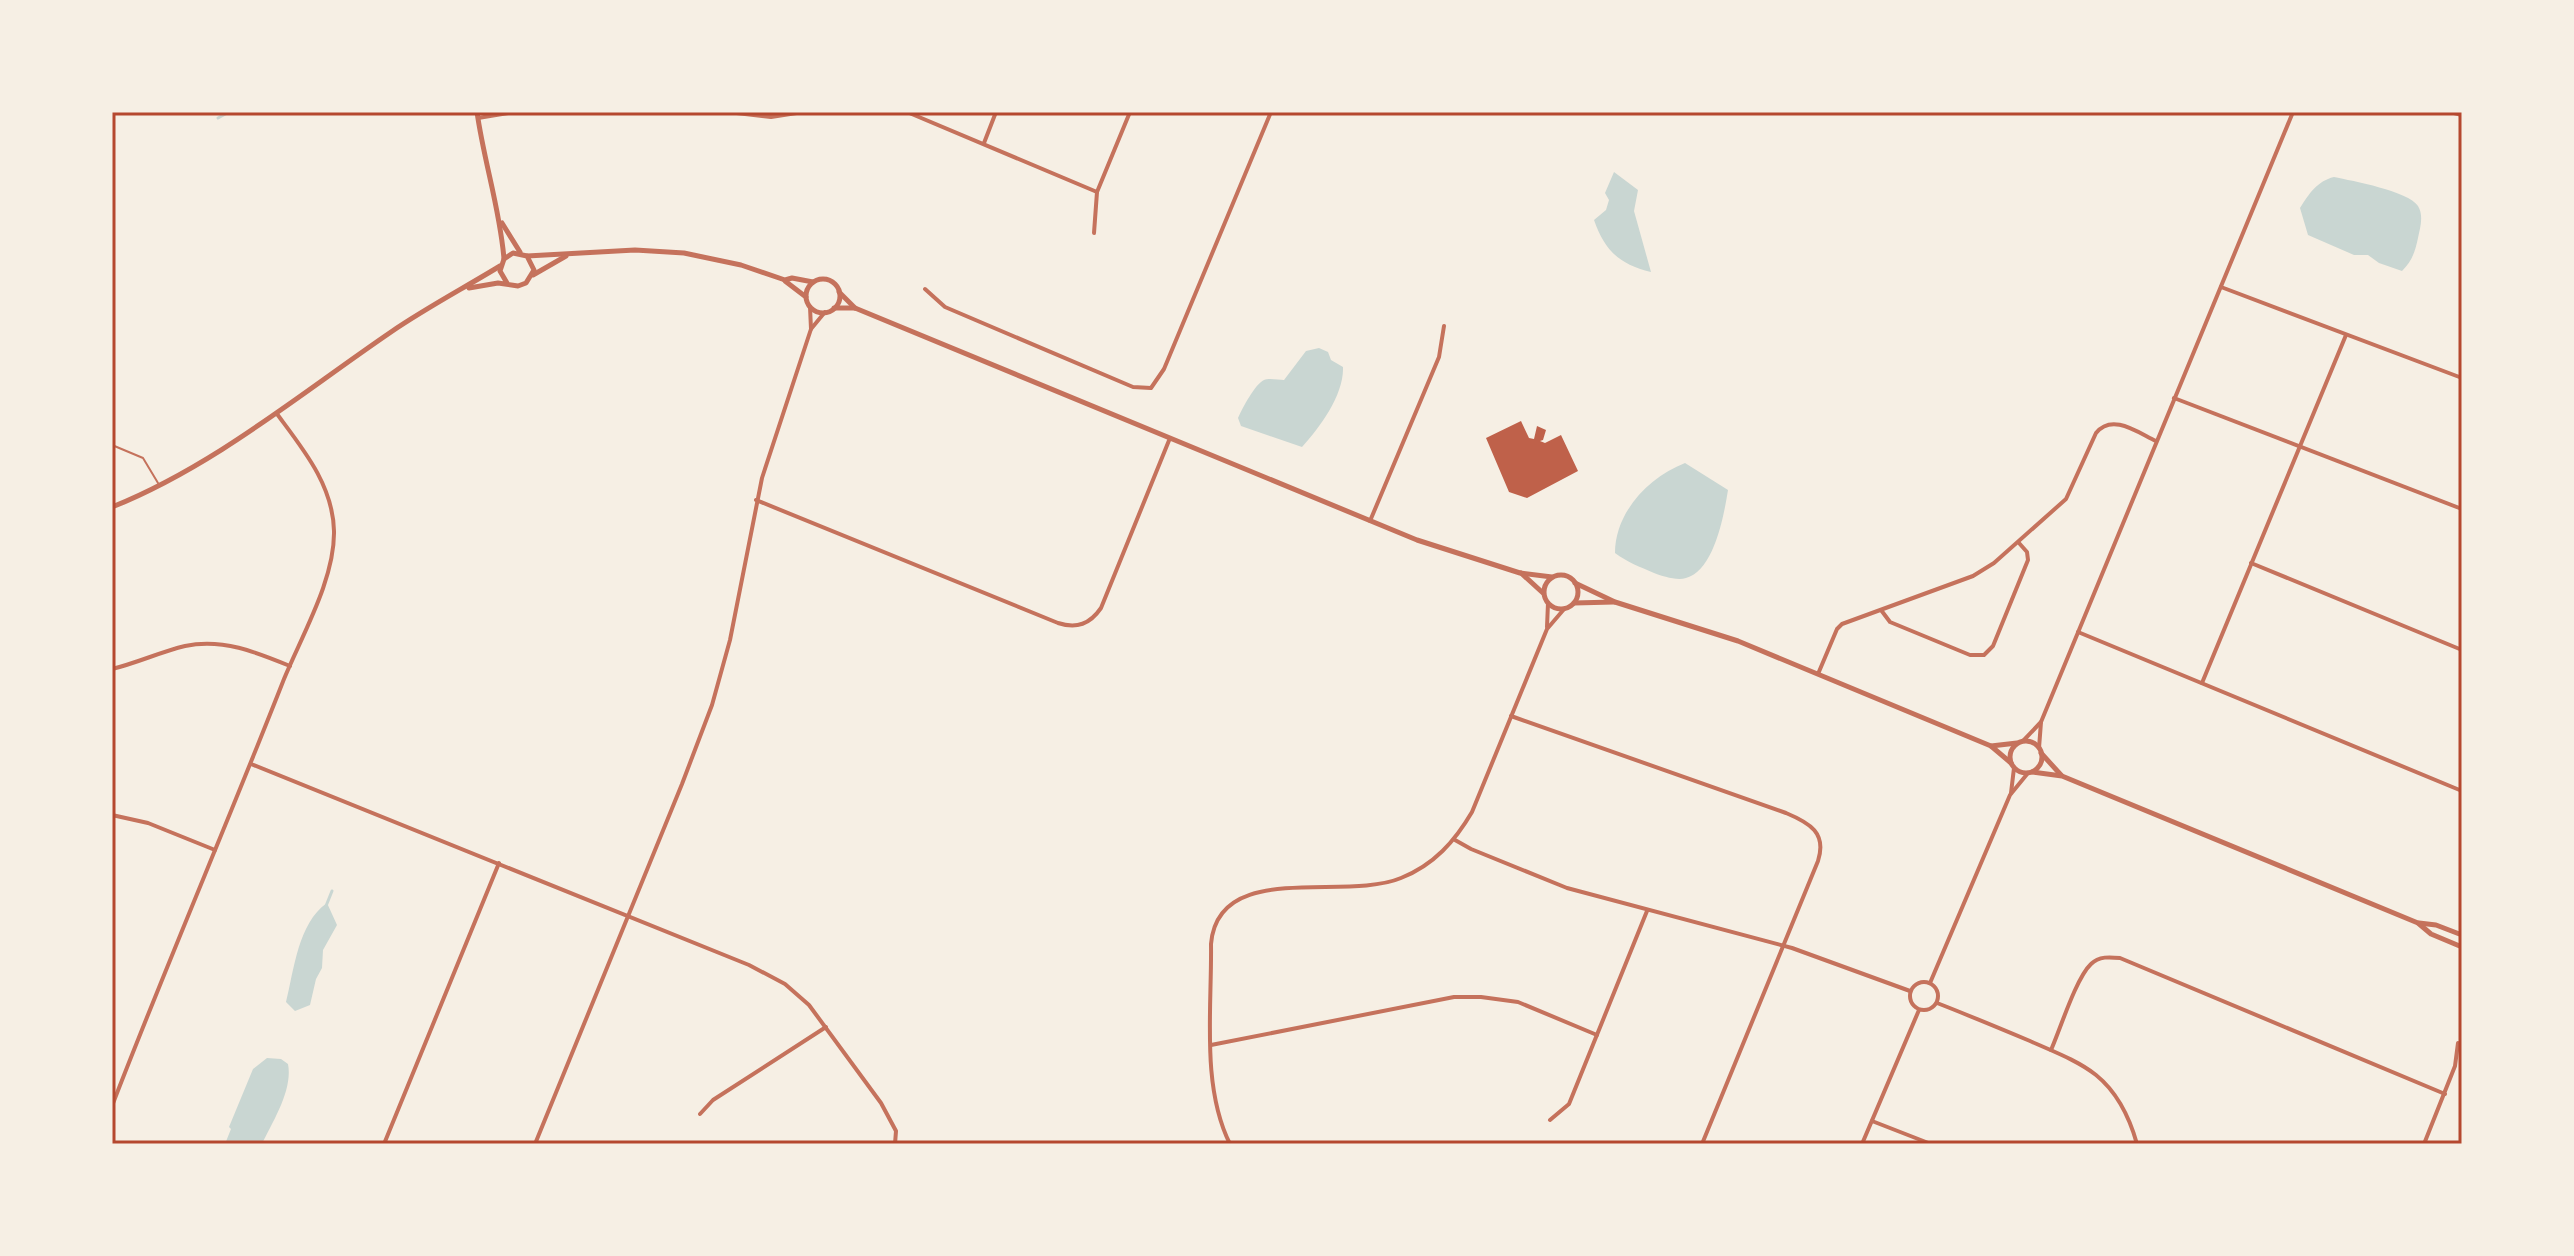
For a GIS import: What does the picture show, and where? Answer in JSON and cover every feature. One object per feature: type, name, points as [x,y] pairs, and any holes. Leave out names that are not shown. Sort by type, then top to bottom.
[{"type":"street","points":[[504,259],[501,222],[477,115],[514,112]]},
{"type":"street","points":[[728,112],[771,117],[803,112]]},
{"type":"street","points":[[907,112],[1097,192]]},
{"type":"street","points":[[983,144],[996,112]]},
{"type":"street","points":[[1094,233],[1097,192],[1130,112]]},
{"type":"street","points":[[925,289],[945,307],[1133,387],[1151,388],[1159,381],[1271,112]]},
{"type":"street","points":[[2010,795],[2039,766],[2041,722],[2293,112]]},
{"type":"street","points":[[2450,112],[2462,115]]},
{"type":"street","points":[[501,222],[533,264],[533,275]]},
{"type":"street","points":[[112,507],[159,487],[211,457],[406,322],[500,266],[513,253],[684,253],[732,263],[785,280],[829,280],[855,308]]},
{"type":"street","points":[[464,289],[507,283],[521,285],[566,255]]},
{"type":"street","points":[[500,266],[501,275],[507,283]]},
{"type":"street","points":[[785,280],[806,297]]},
{"type":"street","points":[[811,329],[810,307],[806,297],[807,288],[813,282]]},
{"type":"street","points":[[2221,287],[2462,378]]},
{"type":"street","points":[[834,308],[839,292]]},
{"type":"street","points":[[810,307],[825,312]]},
{"type":"street","points":[[535,1144],[682,784],[721,677],[756,500],[783,409],[811,329],[825,312],[834,308],[855,308],[1427,544],[1520,573],[1568,576],[1575,583],[1615,602],[1727,637],[1991,746],[2013,765],[2030,772],[2062,776],[2418,923],[2436,925],[2462,935]]},
{"type":"street","points":[[1370,521],[1439,357],[1444,326]]},
{"type":"street","points":[[2202,683],[2346,335]]},
{"type":"street","points":[[2174,398],[2462,509]]},
{"type":"street","points":[[112,1106],[330,563],[334,542],[329,499],[318,473],[276,412]]},
{"type":"street","points":[[1818,674],[1837,629],[1847,622],[1973,576],[2019,543],[2066,499],[2101,426],[2116,423],[2157,441]]},
{"type":"street","points":[[756,500],[1058,623],[1082,625],[1094,618],[1101,608],[1170,438]]},
{"type":"street","points":[[1881,609],[1890,622],[1970,655],[1984,655],[1993,646],[2028,560],[2027,552],[2019,543]]},
{"type":"street","points":[[2251,563],[2462,650]]},
{"type":"street","points":[[1520,573],[1544,594],[1548,603],[1547,629]]},
{"type":"street","points":[[1544,594],[1545,584],[1552,577]]},
{"type":"street","points":[[1574,603],[1578,593],[1575,583]]},
{"type":"street","points":[[1230,1144],[1213,1094],[1211,1045],[1212,932],[1232,902],[1258,891],[1366,887],[1402,878],[1434,859],[1455,840],[1472,812],[1547,629],[1565,608],[1574,603],[1615,602]]},
{"type":"street","points":[[1548,603],[1556,608],[1565,608]]},
{"type":"street","points":[[2078,632],[2462,791]]},
{"type":"street","points":[[112,669],[184,647],[211,643],[244,649],[290,666]]},
{"type":"street","points":[[1510,716],[1807,821],[1819,833],[1821,851],[1702,1144]]},
{"type":"street","points":[[1930,983],[2010,795],[2013,765],[2010,754],[2041,722]]},
{"type":"street","points":[[1991,746],[2032,742],[2062,776]]},
{"type":"street","points":[[251,764],[749,965],[785,984],[809,1005],[881,1103],[896,1131],[895,1144]]},
{"type":"street","points":[[112,815],[148,823],[216,851]]},
{"type":"street","points":[[1455,840],[1567,888],[1783,945],[1910,991]]},
{"type":"street","points":[[384,1144],[499,863]]},
{"type":"street","points":[[1550,1120],[1569,1104],[1648,910]]},
{"type":"street","points":[[2418,923],[2431,934],[2462,947]]},
{"type":"street","points":[[2051,1050],[2080,981],[2091,965],[2104,957],[2120,958],[2445,1094]]},
{"type":"street","points":[[1930,983],[1937,989],[1937,1003],[1928,1010],[1919,1010],[1912,1004],[1910,991],[1916,984],[1930,983]]},
{"type":"street","points":[[1211,1045],[1454,997],[1518,1002],[1597,1035]]},
{"type":"street","points":[[1937,1003],[2051,1050],[2099,1077],[2118,1100],[2132,1126],[2137,1144]]},
{"type":"street","points":[[1862,1144],[1919,1010]]},
{"type":"street","points":[[700,1114],[713,1100],[826,1027]]},
{"type":"street","points":[[2424,1144],[2455,1066],[2458,1043]]},
{"type":"street","points":[[1872,1121],[1931,1144]]},
{"type":"lane","points":[[112,445],[143,458],[159,487]]},
{"type":"shaded area","points":[[1614,172],[1638,190],[1634,211],[1651,272],[1630,265],[1615,255],[1603,240],[1594,220],[1606,210],[1609,200],[1605,193]]},
{"type":"shaded area","points":[[2334,177],[2392,191],[2418,206],[2421,218],[2417,243],[2411,260],[2402,271],[2379,263],[2368,255],[2354,255],[2308,235],[2300,208],[2318,185]]},
{"type":"shaded area","points":[[1319,348],[1328,352],[1331,360],[1343,367],[1342,378],[1330,410],[1302,447],[1241,426],[1238,418],[1260,382],[1284,380],[1306,351]]},
{"type":"shaded area","points":[[1685,463],[1728,490],[1711,554],[1696,573],[1678,579],[1654,573],[1615,553],[1621,524],[1636,498],[1659,477]]},
{"type":"shaded area","points":[[327,903],[337,925],[323,950],[322,968],[310,1005],[295,1011],[286,1002],[299,948],[309,922]]},
{"type":"shaded area","points":[[267,1058],[281,1059],[288,1064],[289,1074],[285,1095],[262,1144],[225,1144],[253,1069]]},
{"type":"building","points":[[1521,421],[1529,438],[1534,439],[1537,426],[1546,430],[1540,441],[1545,443],[1561,435],[1578,471],[1527,498],[1509,492],[1486,438]]},
{"type":"waterway","points":[[218,118],[229,112]]},
{"type":"waterway","points":[[326,906],[332,891]]}]
